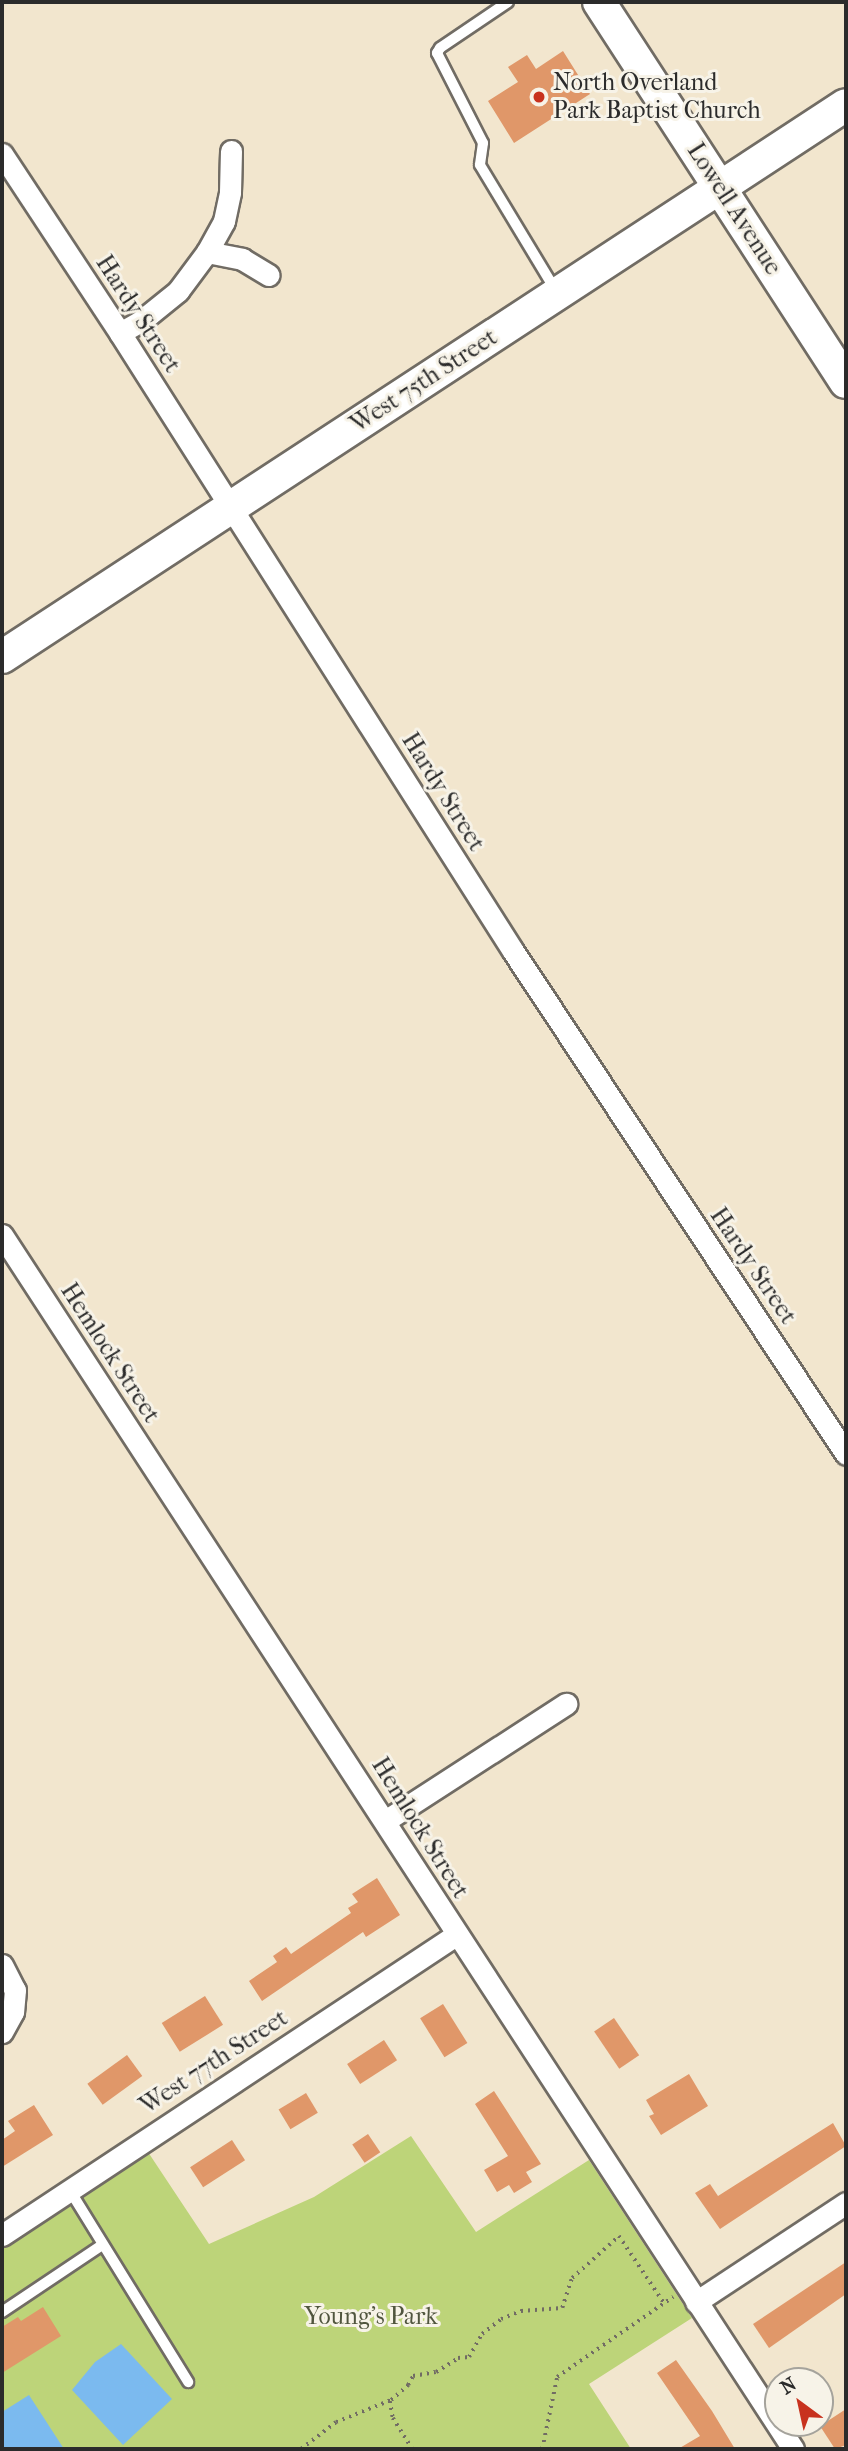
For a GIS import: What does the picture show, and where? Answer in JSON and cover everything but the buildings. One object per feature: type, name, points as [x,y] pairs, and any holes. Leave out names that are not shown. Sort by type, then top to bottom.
[{"type":"main road","name":"Lowell Avenue","points":[[599,2],[846,382]]},
{"type":"main road","name":"West 75th Street","points":[[2,657],[846,105]]},
{"type":"street","points":[[120,333],[141,321],[178,291],[207,252],[224,221],[230,192],[231,151]]},
{"type":"street","name":"Hardy Street","points":[[2,154],[120,333],[513,951],[846,1454]]},
{"type":"street","points":[[207,252],[242,259],[269,275]]},
{"type":"street","name":"Hemlock Street","points":[[2,1235],[793,2449]]},
{"type":"street","points":[[385,1821],[566,1704]]},
{"type":"street","name":"West 77th Street","points":[[2,2235],[456,1935]]},
{"type":"street","points":[[2,1965],[15,1990],[13,2012],[2,2032]]},
{"type":"street","points":[[696,2301],[846,2203]]},
{"type":"lane","points":[[508,2],[440,48],[438,53],[483,143],[480,166],[558,293]]},
{"type":"lane","points":[[69,2189],[188,2382]]},
{"type":"lane","points":[[2,2312],[102,2245]]},
{"type":"path","points":[[301,2449],[336,2422],[390,2401],[408,2385],[413,2376],[436,2372],[458,2358],[469,2357],[482,2334],[501,2319],[521,2311],[562,2308],[572,2278],[619,2236],[664,2303],[557,2377],[542,2449]]},
{"type":"path","points":[[390,2401],[393,2418],[412,2449]]},
{"type":"green space","name":"Young's Park","points":[[411,2136],[476,2232],[589,2160],[692,2318],[589,2384],[631,2449],[2,2449],[2,2243],[146,2149],[209,2244],[314,2197]]},
{"type":"water","points":[[121,2344],[172,2399],[123,2445],[72,2390],[95,2362]]},
{"type":"water","points":[[29,2395],[64,2449],[2,2449],[2,2412]]},
{"type":"place","name":"North Overland Park Baptist Church","points":[[539,97]]}]
